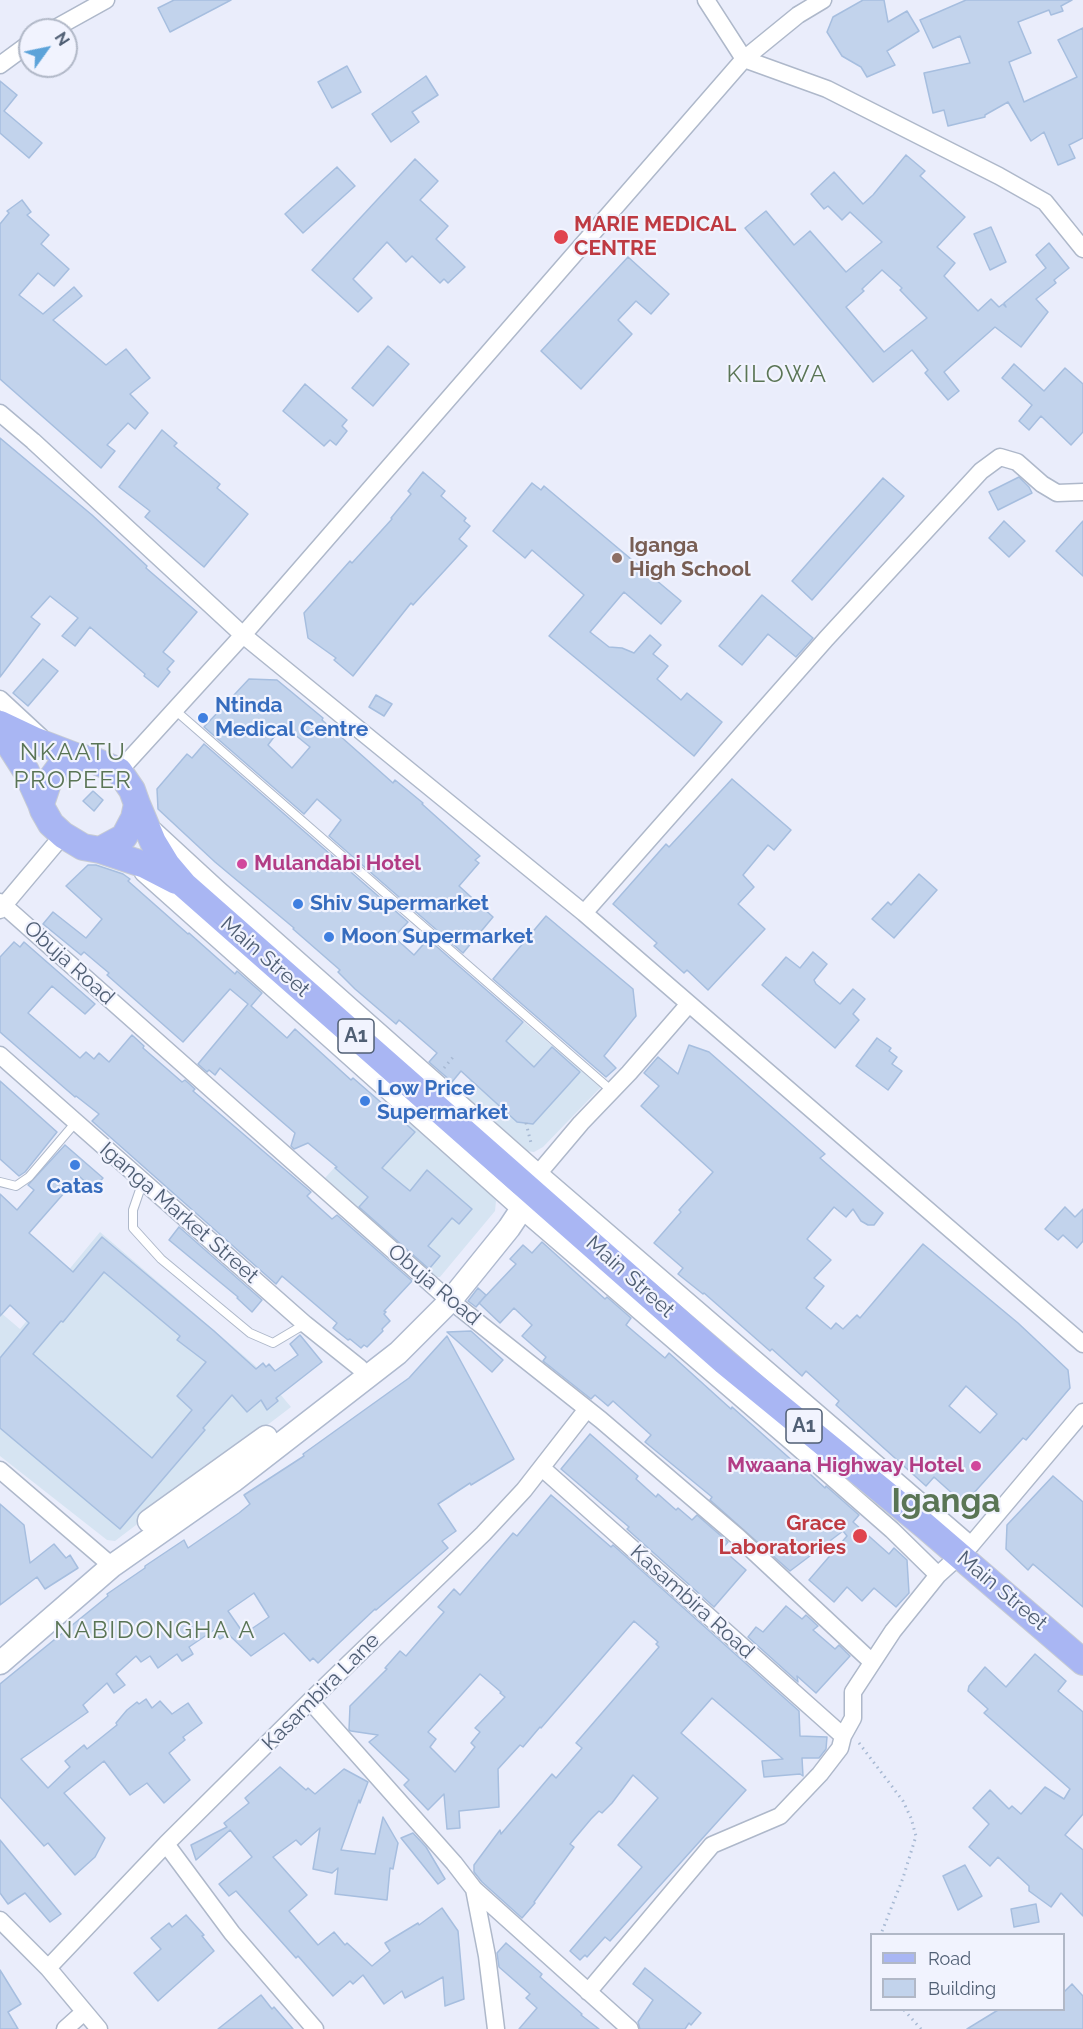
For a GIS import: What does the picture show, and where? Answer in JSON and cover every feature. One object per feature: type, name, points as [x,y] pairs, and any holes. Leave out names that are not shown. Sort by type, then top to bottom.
[{"type":"main road","points":[[0,724],[67,753],[93,760],[119,771]]},
{"type":"main road","name":"Main Street","points":[[0,730],[51,824],[63,835],[83,847],[127,858],[153,868],[184,885]]},
{"type":"main road","points":[[36,793],[48,783],[67,753]]},
{"type":"main road","name":"Main Street","points":[[119,771],[132,790],[153,842],[167,865],[184,885],[525,1192],[726,1362],[965,1550],[1083,1662]]},
{"type":"main road","points":[[100,850],[124,837],[134,818],[140,812]]},
{"type":"main road","points":[[0,1663],[107,1561],[214,1495],[368,1378],[416,1337],[525,1192]]},
{"type":"main road","points":[[0,1644],[360,1368],[446,1297]]},
{"type":"street","points":[[74,18],[106,0]]},
{"type":"street","points":[[706,0],[744,59],[828,89],[999,176],[1045,202],[1083,249]]},
{"type":"street","points":[[119,771],[243,635],[744,59],[798,15],[823,0]]},
{"type":"street","points":[[0,65],[18,52]]},
{"type":"street","points":[[0,413],[243,635],[584,913],[1083,1344]]},
{"type":"street","points":[[584,913],[826,639],[981,471],[1000,457],[1017,462],[1042,484],[1057,492],[1083,492]]},
{"type":"street","points":[[0,699],[67,753]]},
{"type":"street","name":"Main Street","points":[[0,755],[36,793]]},
{"type":"street","name":"Main Street","points":[[140,812],[525,1192],[938,1575]]},
{"type":"street","points":[[1,906],[63,835]]},
{"type":"street","name":"Main Street","points":[[127,858],[525,1192]]},
{"type":"street","name":"Obuja Road","points":[[1,906],[446,1297],[587,1409],[738,1537],[872,1662]]},
{"type":"street","points":[[525,1192],[688,1005]]},
{"type":"street","name":"Iganga Market Street","points":[[0,1055],[305,1324],[360,1368]]},
{"type":"street","name":"Kasambira Lane","points":[[48,1968],[166,1844],[483,1534],[542,1468],[587,1409]]},
{"type":"street","points":[[588,1992],[712,1845],[780,1815],[820,1774],[840,1748],[843,1736],[853,1718],[853,1692],[894,1631],[938,1575],[965,1550],[1083,1412]]},
{"type":"street","name":"Kasambira Road","points":[[542,1468],[843,1736]]},
{"type":"street","points":[[0,1470],[107,1561]]},
{"type":"street","points":[[310,1701],[454,1863],[474,1889],[630,2029]]},
{"type":"street","points":[[166,1844],[232,1933],[315,2029]]},
{"type":"street","points":[[474,1889],[487,1956],[496,2029]]},
{"type":"street","points":[[0,1920],[48,1968],[99,2029]]},
{"type":"street","points":[[65,2029],[84,2012]]},
{"type":"lane","points":[[176,711],[612,1091]]},
{"type":"lane","points":[[0,1182],[16,1186],[29,1178],[76,1122]]},
{"type":"lane","points":[[143,1181],[133,1210],[133,1228],[161,1259],[250,1333],[273,1343],[305,1324]]},
{"type":"path","points":[[444,1068],[454,1056]]},
{"type":"path","points":[[843,1736],[849,1731],[903,1800],[916,1836],[882,1933]]},
{"type":"path","points":[[905,2011],[921,2029]]},
{"type":"shaded area","points":[[524,1022],[601,1087],[543,1147],[534,1152],[526,1151],[456,1095]]},
{"type":"shaded area","points":[[391,1105],[493,1195],[496,1201],[495,1211],[440,1277],[434,1277],[325,1178]]},
{"type":"shaded area","points":[[100,1232],[258,1368],[291,1407],[115,1541],[107,1540],[0,1456],[0,1312],[20,1329]]},
{"type":"building","points":[[174,0],[231,0],[170,32],[158,8]]},
{"type":"building","points":[[863,0],[884,0],[888,22],[907,11],[919,31],[887,51],[895,65],[867,77],[861,67],[842,56],[827,32],[833,17]]},
{"type":"building","points":[[966,0],[1072,0],[1061,6],[1063,11],[1051,15],[1049,10],[1018,22],[1031,53],[1009,62],[1024,102],[1077,77],[1058,40],[1083,28],[1083,138],[1069,145],[1075,158],[1058,165],[1044,132],[1031,141],[1008,102],[985,117],[948,126],[944,110],[933,113],[924,73],[970,63],[960,36],[933,48],[920,20]]},
{"type":"building","points":[[347,66],[361,92],[332,108],[318,82]]},
{"type":"building","points":[[426,76],[438,95],[412,112],[419,122],[391,142],[372,114]]},
{"type":"building","points":[[0,81],[17,95],[4,111],[42,143],[29,158],[0,133]]},
{"type":"building","points":[[906,155],[925,171],[920,176],[965,217],[937,247],[955,263],[944,276],[978,311],[991,299],[999,307],[1003,304],[1006,307],[1004,303],[1046,268],[1036,255],[1049,243],[1069,268],[1054,280],[1056,283],[1036,299],[1048,312],[1021,347],[995,327],[944,372],[959,391],[948,400],[925,373],[928,370],[912,350],[873,382],[745,228],[766,211],[794,245],[810,231],[846,272],[882,242],[850,212],[842,220],[828,206],[824,209],[811,194],[834,172],[863,204]],"holes":[[[882,270],[902,288],[900,290],[927,318],[884,352],[846,307]]]},
{"type":"building","points":[[415,159],[438,181],[420,200],[448,226],[436,239],[465,267],[448,283],[444,279],[440,283],[412,256],[406,262],[387,242],[353,279],[372,298],[358,312],[312,270]]},
{"type":"building","points":[[337,167],[355,186],[303,233],[285,214]]},
{"type":"building","points":[[22,200],[31,212],[27,215],[49,235],[41,244],[69,269],[54,286],[38,273],[19,295],[43,314],[74,287],[82,296],[53,320],[106,365],[126,349],[150,378],[130,394],[148,413],[135,429],[128,423],[107,445],[115,451],[101,468],[0,379],[0,224],[9,213],[7,211]]},
{"type":"building","points":[[991,227],[1006,262],[990,270],[974,234]]},
{"type":"building","points":[[628,257],[669,294],[651,314],[636,301],[618,320],[632,334],[581,389],[541,351]]},
{"type":"building","points":[[388,346],[409,364],[373,406],[352,388]]},
{"type":"building","points":[[1014,364],[1044,391],[1065,368],[1083,384],[1083,432],[1071,445],[1041,416],[1029,430],[1019,421],[1032,405],[1002,378]]},
{"type":"building","points":[[305,384],[347,420],[342,426],[347,431],[336,445],[330,440],[324,446],[283,411]]},
{"type":"building","points":[[162,430],[177,443],[174,446],[220,484],[217,488],[248,514],[204,567],[145,517],[150,511],[119,487]]},
{"type":"building","points":[[0,438],[92,515],[147,566],[146,568],[197,612],[163,652],[174,661],[167,669],[170,672],[158,687],[90,627],[75,646],[62,636],[78,618],[50,596],[31,617],[40,624],[0,677]]},
{"type":"building","points":[[423,472],[445,491],[441,496],[466,518],[464,521],[470,526],[459,539],[467,546],[413,605],[411,603],[353,676],[334,660],[336,658],[308,638],[304,613],[350,561],[352,563],[392,519],[411,494],[408,491]]},
{"type":"building","points":[[1019,477],[1032,493],[998,510],[989,492]]},
{"type":"building","points":[[883,478],[904,496],[812,600],[792,581]]},
{"type":"building","points":[[532,483],[541,490],[544,486],[681,601],[661,624],[624,592],[590,632],[609,647],[622,648],[634,653],[650,635],[661,645],[653,654],[668,666],[657,679],[681,700],[687,693],[722,722],[694,756],[549,636],[584,595],[532,550],[525,558],[493,531]]},
{"type":"building","points":[[1004,521],[1025,541],[1009,557],[989,538]]},
{"type":"building","points":[[1083,521],[1083,576],[1056,551]]},
{"type":"building","points":[[762,595],[813,638],[796,657],[768,634],[742,665],[719,646]]},
{"type":"building","points":[[43,659],[58,671],[28,706],[13,693]]},
{"type":"building","points":[[249,679],[277,680],[323,718],[322,720],[393,783],[395,780],[423,803],[480,856],[475,860],[479,863],[459,886],[493,917],[463,953],[329,836],[341,820],[317,799],[304,814],[204,727]],"holes":[[[283,725],[310,747],[292,768],[268,745]]]},
{"type":"building","points":[[376,695],[392,704],[384,716],[369,707]]},
{"type":"building","points":[[204,744],[408,922],[394,937],[414,955],[428,939],[523,1022],[506,1041],[534,1067],[552,1047],[580,1072],[533,1124],[517,1122],[461,1071],[452,1082],[429,1062],[437,1053],[399,1020],[396,1024],[355,989],[338,972],[340,970],[215,862],[158,809],[157,789],[187,754],[192,758]]},
{"type":"building","points":[[732,779],[791,830],[774,850],[768,845],[743,875],[754,887],[738,904],[765,929],[708,990],[687,970],[684,973],[654,946],[657,943],[613,904],[666,844],[669,847]]},
{"type":"building","points":[[93,791],[103,800],[94,811],[83,801]]},
{"type":"building","points":[[88,865],[96,865],[123,874],[130,879],[128,881],[188,934],[235,974],[237,971],[262,993],[251,1006],[287,1038],[295,1029],[351,1080],[353,1078],[415,1132],[382,1168],[410,1191],[427,1170],[472,1209],[459,1224],[452,1218],[428,1246],[440,1256],[429,1269],[359,1207],[368,1197],[335,1168],[337,1167],[308,1143],[294,1149],[291,1146],[295,1133],[220,1068],[215,1075],[209,1070],[207,1072],[198,1064],[248,1004],[230,989],[183,1042],[107,975],[109,973],[84,952],[81,955],[43,924],[53,912],[86,938],[102,919],[66,886]]},
{"type":"building","points":[[919,874],[937,890],[894,938],[872,919],[888,902],[891,905]]},
{"type":"building","points":[[546,916],[633,989],[636,1016],[604,1056],[616,1068],[606,1077],[493,979]]},
{"type":"building","points":[[14,942],[20,947],[24,942],[95,1004],[85,1014],[52,986],[28,1013],[80,1058],[86,1052],[94,1059],[99,1053],[109,1062],[132,1035],[144,1046],[143,1048],[182,1082],[185,1080],[195,1089],[193,1091],[311,1192],[307,1196],[332,1219],[337,1215],[412,1281],[384,1311],[390,1321],[367,1347],[364,1345],[361,1348],[333,1328],[337,1323],[282,1276],[276,1284],[92,1121],[99,1114],[75,1097],[0,1032],[0,957]]},
{"type":"building","points":[[813,952],[827,964],[814,980],[816,984],[840,1004],[853,989],[865,999],[853,1014],[859,1020],[835,1048],[762,985],[786,957],[800,968]]},
{"type":"building","points":[[877,1038],[891,1048],[889,1051],[897,1057],[892,1064],[902,1071],[888,1090],[856,1066]]},
{"type":"building","points":[[689,1045],[709,1052],[825,1154],[820,1158],[883,1213],[874,1225],[868,1225],[861,1221],[853,1209],[846,1217],[834,1207],[807,1239],[831,1260],[814,1278],[824,1286],[806,1308],[831,1329],[836,1323],[843,1329],[857,1315],[860,1318],[923,1244],[1018,1323],[1068,1370],[1070,1388],[1026,1440],[1023,1438],[964,1504],[934,1477],[926,1486],[836,1405],[839,1401],[806,1371],[802,1376],[704,1293],[678,1274],[683,1268],[654,1243],[681,1212],[679,1210],[713,1172],[641,1106],[659,1086],[644,1073],[658,1057],[678,1074]],"holes":[[[966,1386],[997,1414],[980,1433],[949,1406]]]},
{"type":"building","points":[[0,1081],[57,1132],[25,1172],[19,1176],[0,1159]]},
{"type":"building","points":[[65,1145],[103,1178],[93,1189],[79,1176],[29,1233],[73,1272],[102,1237],[256,1369],[263,1363],[266,1367],[269,1364],[275,1371],[298,1355],[290,1344],[300,1335],[322,1362],[276,1398],[278,1401],[267,1410],[261,1400],[247,1412],[232,1395],[120,1529],[0,1428],[0,1358],[29,1323],[10,1305],[0,1316],[0,1194],[17,1210],[34,1190],[28,1185]],"holes":[[[104,1272],[180,1336],[177,1340],[206,1362],[177,1396],[192,1410],[152,1458],[33,1354]]]},
{"type":"building","points":[[1065,1207],[1075,1217],[1083,1209],[1083,1241],[1077,1248],[1063,1235],[1058,1240],[1045,1229]]},
{"type":"building","points":[[179,1227],[262,1300],[252,1312],[238,1297],[169,1240]]},
{"type":"building","points":[[542,1242],[605,1299],[607,1297],[631,1318],[626,1325],[665,1358],[669,1353],[731,1409],[732,1407],[825,1488],[826,1486],[859,1515],[853,1522],[889,1554],[894,1548],[907,1560],[909,1593],[896,1607],[874,1588],[862,1601],[847,1587],[834,1602],[809,1580],[847,1536],[843,1531],[790,1571],[710,1500],[712,1497],[645,1442],[651,1435],[613,1401],[608,1406],[595,1395],[591,1399],[543,1361],[546,1357],[522,1336],[532,1325],[514,1308],[500,1323],[479,1303],[516,1264],[510,1259],[523,1245],[532,1253]]},
{"type":"building","points":[[478,1288],[486,1295],[476,1307],[468,1301]]},
{"type":"building","points":[[471,1331],[503,1360],[492,1372],[447,1332]]},
{"type":"building","points":[[447,1336],[514,1459],[438,1504],[456,1531],[442,1541],[448,1548],[375,1609],[318,1663],[313,1658],[310,1661],[284,1633],[251,1656],[228,1634],[220,1639],[214,1630],[189,1647],[193,1654],[182,1661],[177,1654],[158,1668],[150,1656],[141,1662],[136,1656],[116,1674],[125,1685],[114,1693],[107,1683],[83,1705],[88,1712],[21,1759],[48,1788],[70,1767],[65,1761],[84,1745],[87,1749],[117,1725],[116,1723],[127,1710],[137,1702],[139,1704],[146,1699],[152,1708],[160,1701],[172,1714],[188,1703],[202,1723],[183,1737],[185,1740],[169,1753],[190,1780],[164,1803],[147,1783],[130,1795],[104,1761],[64,1793],[105,1838],[95,1857],[75,1875],[48,1843],[44,1846],[0,1797],[0,1684],[108,1596],[107,1594],[184,1540],[188,1548],[239,1513],[250,1504],[244,1495],[304,1456],[303,1454],[409,1378]],"holes":[[[254,1593],[269,1617],[244,1634],[228,1611]]]},
{"type":"building","points":[[590,1434],[638,1476],[636,1479],[656,1497],[658,1494],[692,1520],[697,1515],[728,1542],[722,1549],[746,1570],[714,1607],[627,1529],[629,1527],[561,1469]]},
{"type":"building","points":[[1053,1476],[1083,1502],[1083,1607],[1033,1564],[1028,1570],[1006,1549],[1007,1525]]},
{"type":"building","points":[[551,1495],[611,1547],[613,1545],[799,1711],[800,1736],[827,1737],[826,1749],[819,1758],[802,1758],[803,1776],[800,1774],[764,1777],[762,1761],[783,1759],[712,1698],[681,1733],[746,1790],[610,1941],[605,1937],[587,1957],[585,1955],[580,1960],[570,1951],[642,1867],[618,1845],[658,1798],[633,1775],[612,1803],[602,1813],[599,1811],[570,1844],[574,1847],[522,1918],[482,1882],[474,1872],[474,1865],[500,1830],[501,1834],[552,1774],[556,1778],[582,1748],[576,1743],[659,1647],[656,1644],[658,1642],[634,1621],[541,1728],[523,1747],[520,1745],[498,1769],[499,1807],[459,1811],[460,1828],[447,1829],[444,1794],[428,1810],[404,1785],[409,1780],[369,1742],[378,1735],[349,1730],[350,1706],[387,1669],[385,1668],[400,1651],[406,1656],[444,1612],[438,1607],[454,1589],[460,1595],[513,1533],[517,1536]],"holes":[[[480,1674],[505,1697],[475,1728],[480,1732],[471,1743],[475,1747],[455,1772],[430,1747],[436,1739],[428,1732]]]},
{"type":"building","points":[[0,1504],[24,1525],[30,1563],[54,1544],[66,1558],[70,1555],[78,1568],[45,1589],[37,1577],[0,1605]]},
{"type":"building","points":[[786,1606],[802,1619],[806,1615],[818,1626],[813,1630],[835,1649],[839,1645],[850,1656],[816,1693],[797,1676],[798,1682],[748,1637],[756,1627],[763,1632]]},
{"type":"building","points":[[1035,1654],[1066,1681],[1058,1691],[1083,1712],[1083,1814],[1065,1835],[1083,1850],[1083,1916],[1061,1893],[1051,1907],[1029,1891],[1029,1886],[998,1857],[990,1866],[969,1847],[989,1824],[973,1808],[990,1790],[1009,1809],[1012,1806],[1021,1814],[1045,1787],[1064,1799],[1070,1789],[984,1713],[988,1709],[968,1691],[969,1686],[985,1667],[1006,1687]]},
{"type":"building","points":[[280,1767],[306,1790],[308,1788],[315,1794],[344,1769],[368,1782],[341,1850],[375,1854],[383,1817],[398,1843],[393,1869],[390,1868],[387,1900],[335,1894],[338,1868],[332,1873],[313,1869],[320,1828],[301,1845],[296,1840],[273,1857],[307,1895],[289,1911],[318,1945],[334,1932],[345,1945],[347,1943],[372,1966],[390,1951],[385,1943],[418,1923],[419,1925],[442,1908],[458,1931],[464,1999],[445,2006],[443,1977],[405,1998],[402,1991],[384,2004],[363,1975],[353,1984],[350,1981],[333,1996],[236,1891],[229,1896],[219,1884],[252,1857],[230,1830],[196,1860],[191,1845],[227,1827],[224,1823],[249,1803],[245,1798]]},
{"type":"building","points":[[413,1833],[426,1847],[445,1879],[438,1884],[401,1838]]},
{"type":"building","points":[[0,1840],[61,1914],[50,1922],[25,1893],[8,1904],[0,1893]]},
{"type":"building","points":[[965,1865],[982,1896],[958,1910],[943,1876]]},
{"type":"building","points":[[1036,1904],[1039,1922],[1014,1927],[1011,1909]]},
{"type":"building","points":[[186,1915],[204,1935],[202,1936],[214,1951],[158,2001],[134,1973],[161,1949],[151,1938],[169,1923],[172,1927]]},
{"type":"building","points":[[506,1943],[542,1974],[540,1977],[581,2015],[599,2029],[519,2029],[537,2008],[526,1998],[530,1994],[499,1967],[497,1953]]},
{"type":"building","points":[[645,1968],[701,2013],[691,2025],[689,2023],[685,2029],[640,2029],[638,2022],[653,2000],[633,1984]]},
{"type":"building","points":[[0,1970],[21,2004],[8,2012],[18,2029],[0,2029]]},
{"type":"building","points":[[1072,1984],[1083,1996],[1083,2029],[967,2029],[996,2011],[1065,2011],[1065,1991]]},
{"type":"building","points":[[261,1995],[293,2029],[218,2029]]},
{"type":"place","name":"MARIE MEDICAL CENTRE","points":[[561,237]]},
{"type":"place","name":"Iganga High School","points":[[617,558]]},
{"type":"place","name":"Ntinda Medical Centre","points":[[203,718]]},
{"type":"place","name":"Mulandabi Hotel","points":[[242,864]]},
{"type":"place","name":"Shiv Supermarket","points":[[298,904]]},
{"type":"place","name":"Moon Supermarket","points":[[329,937]]},
{"type":"place","name":"Low Price Supermarket","points":[[365,1101]]},
{"type":"place","name":"Catas","points":[[75,1165]]},
{"type":"place","name":"Mwaana Highway Hotel","points":[[976,1466]]},
{"type":"place","name":"Grace Laboratories","points":[[860,1536]]},
{"type":"district","name":"KILOWA","points":[[777,375]]},
{"type":"district","name":"NKAATU PROPEER","points":[[73,767]]},
{"type":"district","name":"Iganga","points":[[946,1502]]},
{"type":"district","name":"NABIDONGHA A","points":[[155,1631]]}]
